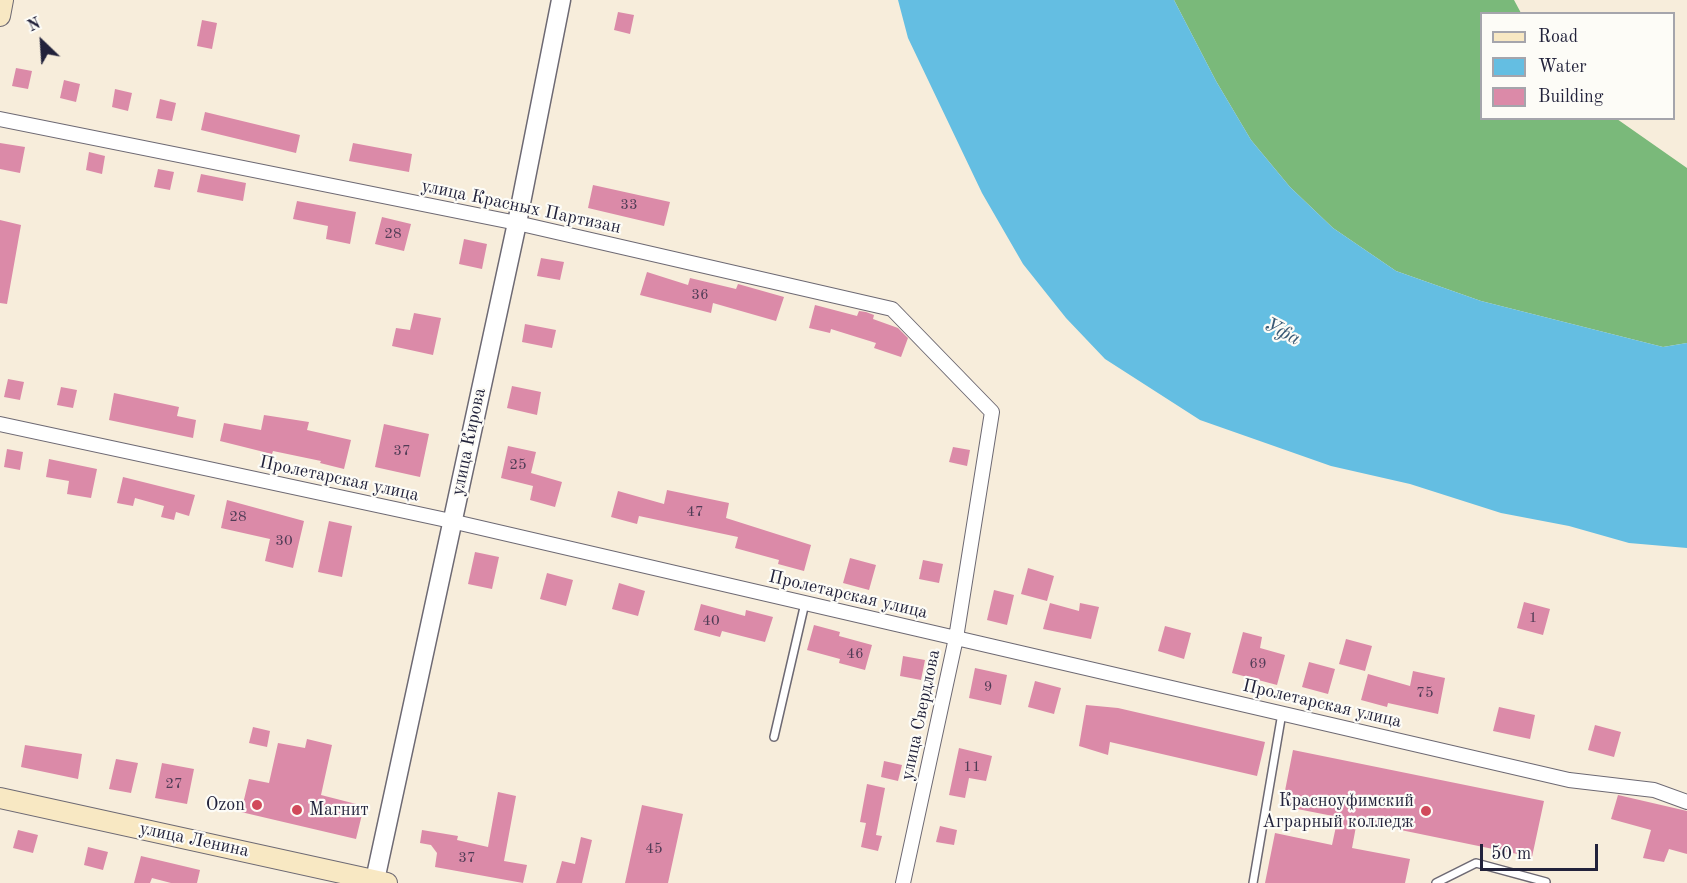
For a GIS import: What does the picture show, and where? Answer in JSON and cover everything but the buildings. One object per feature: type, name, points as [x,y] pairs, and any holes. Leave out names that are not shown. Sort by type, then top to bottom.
[{"type":"main road","points":[[0,16],[3,0]]},
{"type":"main road","name":"улица Ленина","points":[[0,798],[379,882]]},
{"type":"street","name":"улица Кирова","points":[[379,882],[451,521],[517,223],[561,0]]},
{"type":"street","name":"улица Красных Партизан","points":[[0,119],[517,223],[892,309],[992,412]]},
{"type":"street","name":"улица Свердлова","points":[[903,883],[956,638],[992,412]]},
{"type":"street","name":"Пролетарская улица","points":[[0,424],[451,521],[1569,780],[1654,790],[1687,802]]},
{"type":"lane","points":[[774,737],[805,603]]},
{"type":"lane","points":[[1253,883],[1282,713]]},
{"type":"lane","points":[[1436,883],[1476,863],[1546,882]]},
{"type":"green space","points":[[1174,0],[1514,0],[1520,12],[1480,12],[1480,120],[1618,120],[1687,168],[1687,343],[1663,347],[1481,301],[1396,271],[1333,228],[1290,187],[1251,140],[1216,81]]},
{"type":"water","name":"Уфа","points":[[898,0],[1174,0],[1216,81],[1251,140],[1290,187],[1333,228],[1396,271],[1481,301],[1663,347],[1687,343],[1687,548],[1629,543],[1569,526],[1501,513],[1410,484],[1331,466],[1200,420],[1105,359],[1066,318],[1023,264],[982,193],[908,38]]},
{"type":"place","name":"Ozon","points":[[257,805]]},
{"type":"place","name":"Магнит","points":[[297,810]]},
{"type":"place","name":"Красноуфимский Аграрный колледж","points":[[1426,811]]}]
